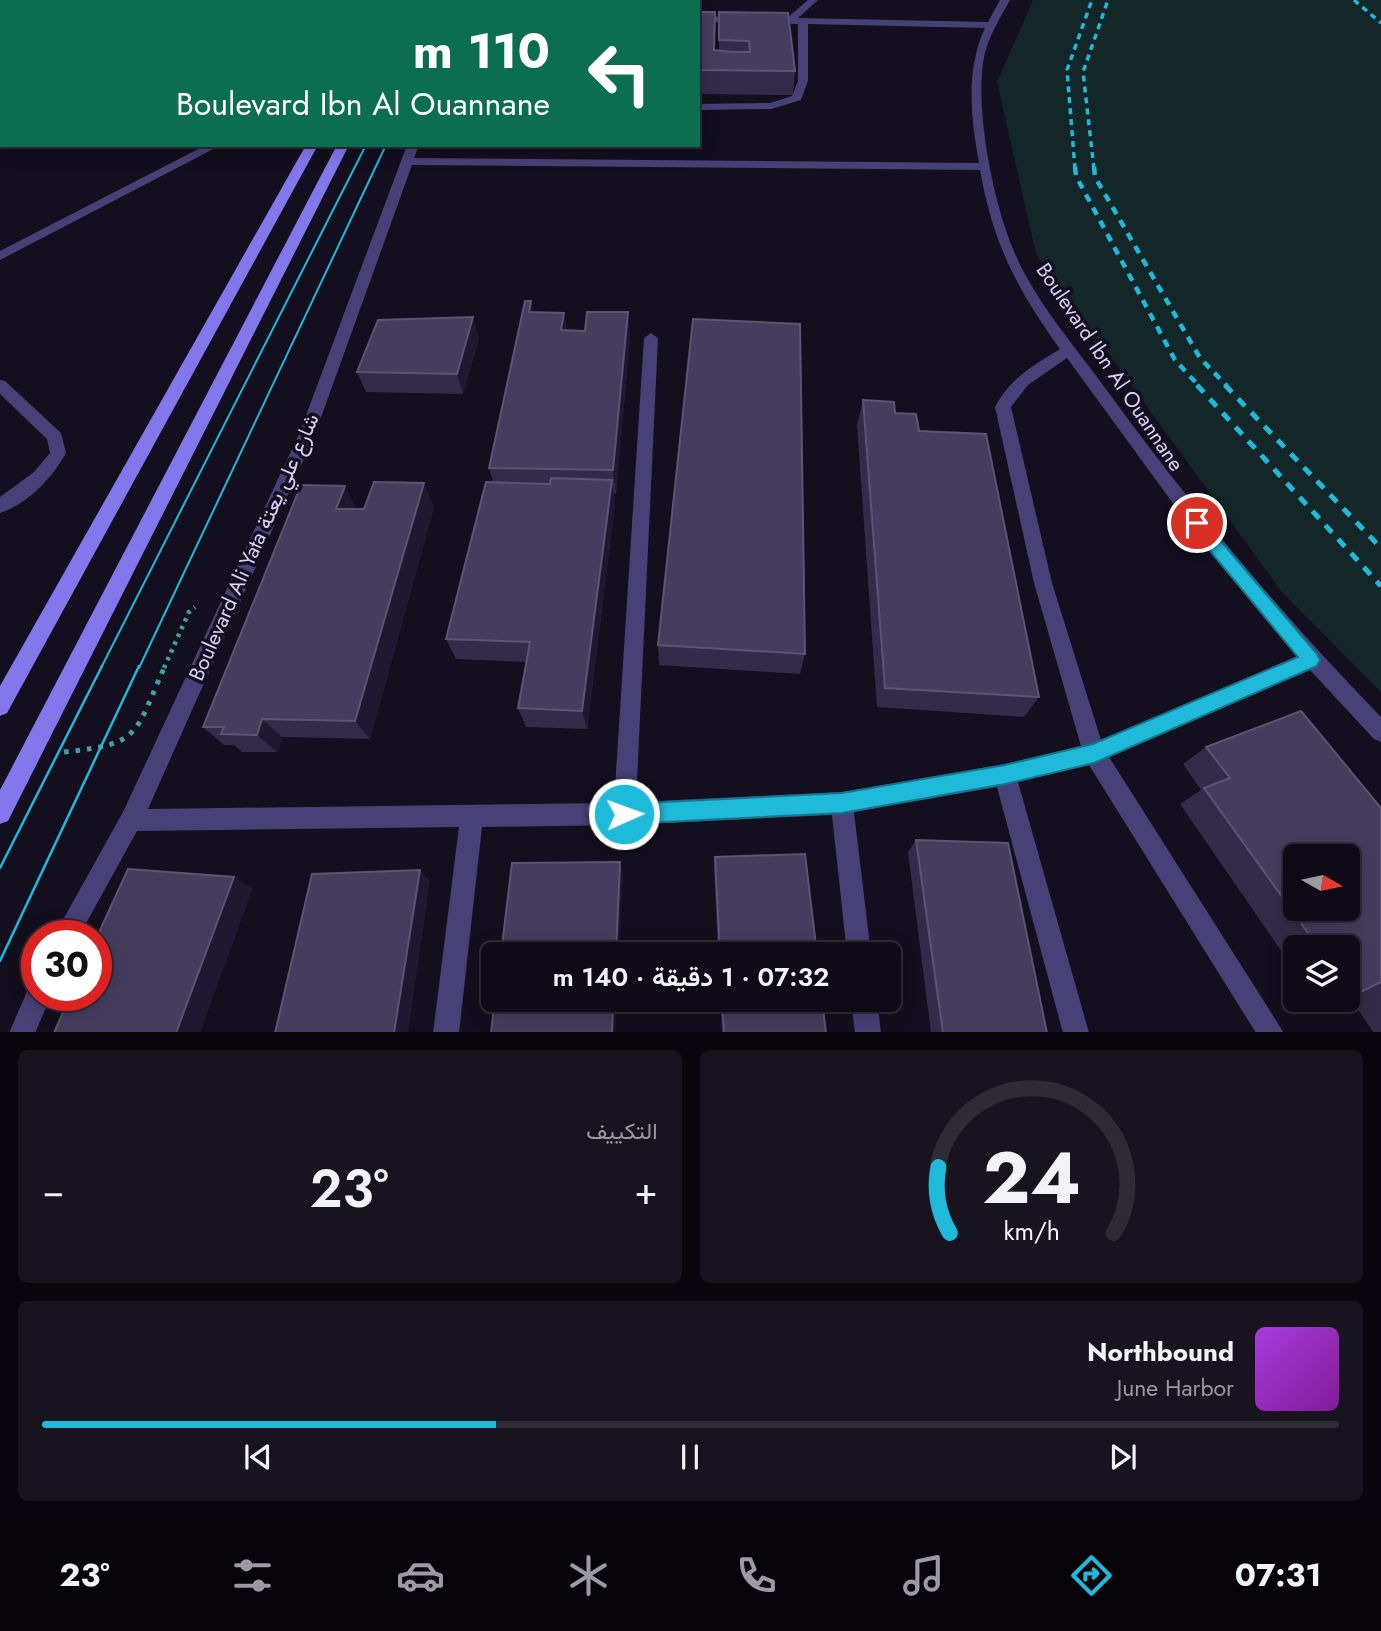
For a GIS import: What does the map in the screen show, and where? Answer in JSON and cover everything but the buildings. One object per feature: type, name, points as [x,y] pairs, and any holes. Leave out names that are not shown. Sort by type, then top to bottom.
[{"type":"main road","points":[[0,706],[311,147]]},
{"type":"main road","points":[[0,813],[342,147]]},
{"type":"street","points":[[790,20],[813,0]]},
{"type":"street","name":"Boulevard Ibn Al Ouannane","points":[[1005,0],[992,25],[978,64],[986,167],[993,213],[1007,252],[1069,351],[1164,485],[1311,660],[1381,732]]},
{"type":"street","points":[[700,19],[992,25]]},
{"type":"street","points":[[700,107],[771,106],[797,98],[803,81],[803,20]]},
{"type":"street","points":[[0,256],[211,147]]},
{"type":"street","points":[[410,153],[986,167]]},
{"type":"street","name":"Boulevard Ali Yata شارع علي يعتة","points":[[75,920],[131,820],[307,434],[410,153]]},
{"type":"street","points":[[624,814],[651,338]]},
{"type":"street","points":[[1069,351],[1023,381],[1007,395],[1003,407],[1043,583],[1094,753],[1271,1032]]},
{"type":"street","points":[[0,385],[55,437],[58,453],[51,467],[33,485],[0,506]]},
{"type":"street","points":[[131,820],[624,814],[842,803],[1005,775],[1094,753],[1311,660]]},
{"type":"street","points":[[1005,775],[1076,1032]]},
{"type":"street","points":[[842,803],[858,942]]},
{"type":"street","points":[[446,1032],[472,816]]},
{"type":"street","points":[[22,1032],[31,1011]]},
{"type":"street","points":[[866,1012],[868,1032]]},
{"type":"green space","points":[[1033,0],[1381,0],[1381,692],[1281,591],[1036,254],[997,82]]},
{"type":"tram line","points":[[101,668],[365,147]]},
{"type":"tram line","points":[[139,668],[385,147]]},
{"type":"tram line","points":[[0,868],[102,666]]},
{"type":"tram line","points":[[0,961],[139,666]]},
{"type":"railway","points":[[1075,169],[1067,70],[1092,0]]},
{"type":"railway","points":[[1094,169],[1083,72],[1108,0]]},
{"type":"railway","points":[[1354,0],[1381,23]]},
{"type":"railway","points":[[1075,167],[1076,176],[1175,360],[1199,386]]},
{"type":"railway","points":[[1094,167],[1095,177],[1200,358],[1227,386]]},
{"type":"railway","points":[[1197,385],[1381,586]]},
{"type":"railway","points":[[1225,385],[1381,548]]},
{"type":"route","points":[[624,814],[842,803],[1005,775],[1094,753],[1311,660],[1197,523]]}]
